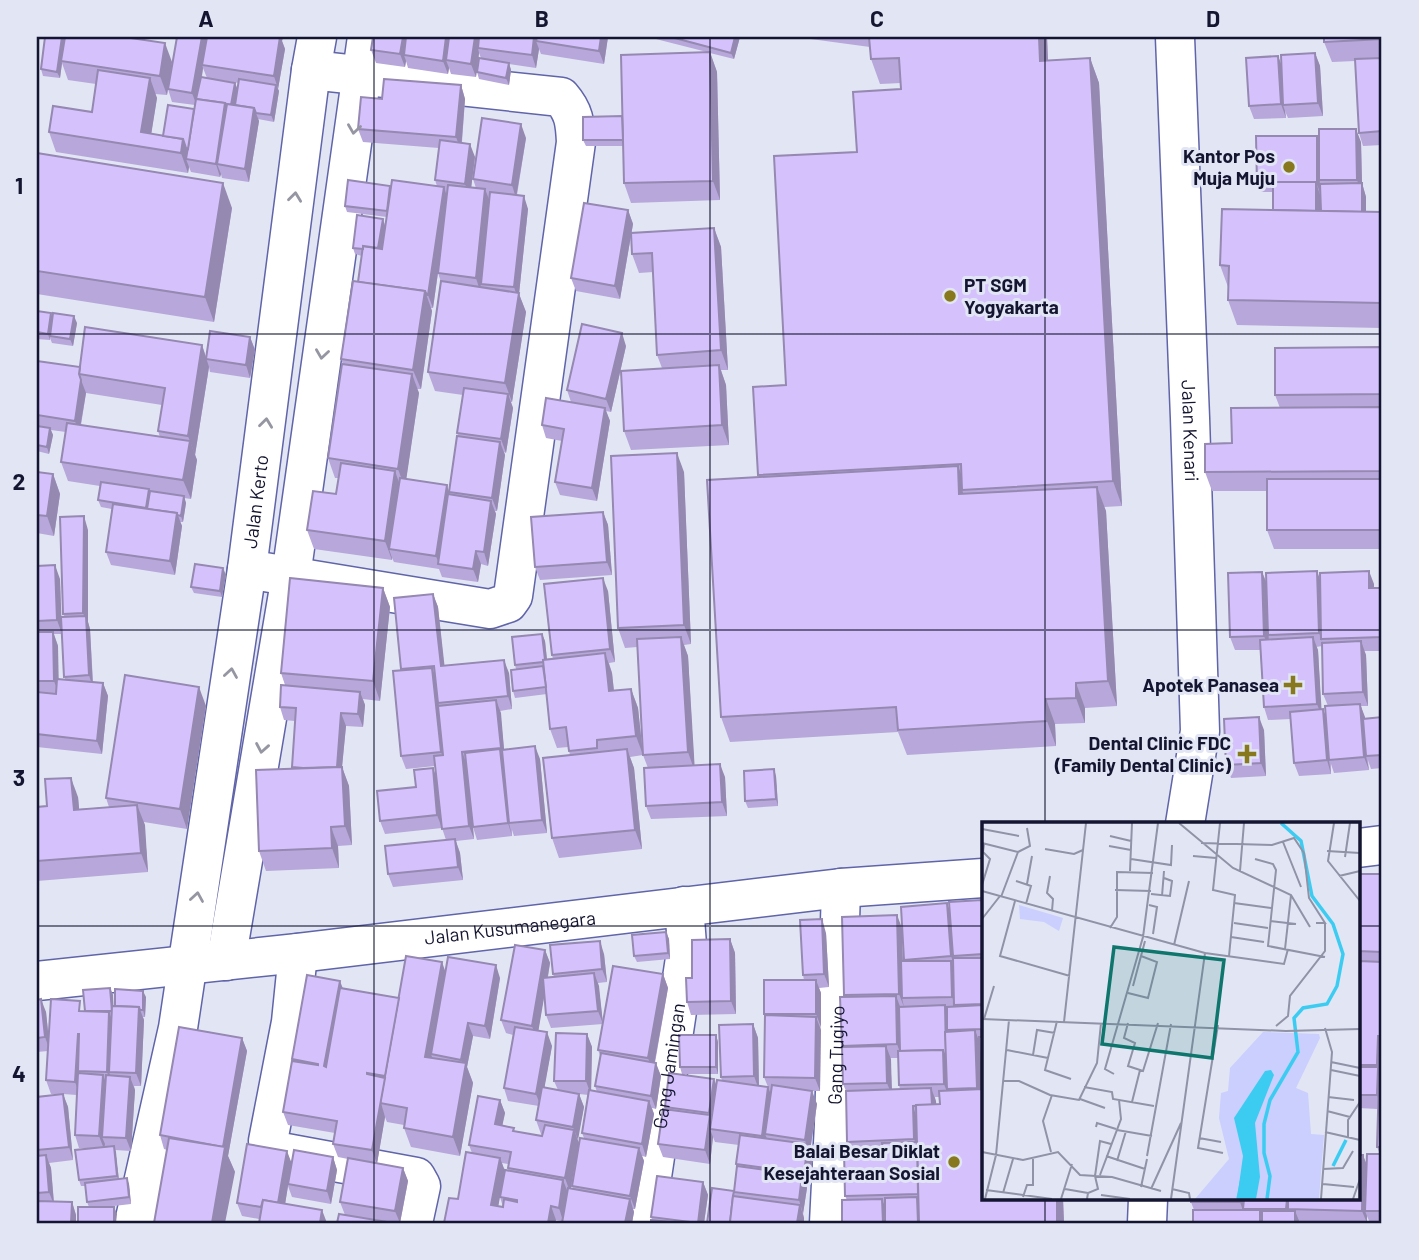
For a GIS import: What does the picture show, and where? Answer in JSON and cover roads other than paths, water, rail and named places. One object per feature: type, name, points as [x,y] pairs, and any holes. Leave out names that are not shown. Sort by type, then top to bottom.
[{"type":"street","points":[[226,961],[291,576],[367,37]]},
{"type":"street","name":"Jalan Kenari","points":[[1175,37],[1200,731],[1185,822]]},
{"type":"street","points":[[247,569],[490,609],[508,603],[513,596],[576,142],[576,124],[570,106],[561,97],[362,75],[314,53]]},
{"type":"street","name":"Jalan Kerto","points":[[134,1223],[178,1028],[247,569],[314,53]]},
{"type":"street","points":[[1360,830],[1382,828]]},
{"type":"street","points":[[1360,848],[1382,845]]},
{"type":"street","name":"Jalan Kusumanegara","points":[[37,981],[298,953],[841,888],[982,878]]},
{"type":"street","name":"Gang Tugiyo","points":[[829,1223],[841,888]]},
{"type":"street","name":"Gang Jamingan","points":[[645,1223],[687,945],[684,906]]},
{"type":"street","points":[[298,953],[291,1022],[268,1141],[270,1148],[416,1177],[421,1186],[413,1223]]},
{"type":"street","points":[[1147,1223],[1148,1200]]},
{"type":"place","name":"Kantor Pos Muja Muju","points":[[1289,167]]},
{"type":"place","name":"PT SGM Yogyakarta","points":[[950,296]]},
{"type":"place","name":"Apotek Panasea","points":[[1293,685]]},
{"type":"place","name":"Dental Clinic FDC (Family Dental Clinic)","points":[[1247,754]]},
{"type":"place","name":"Balai Besar Diklat Kesejahteraan Sosial","points":[[954,1162]]}]
